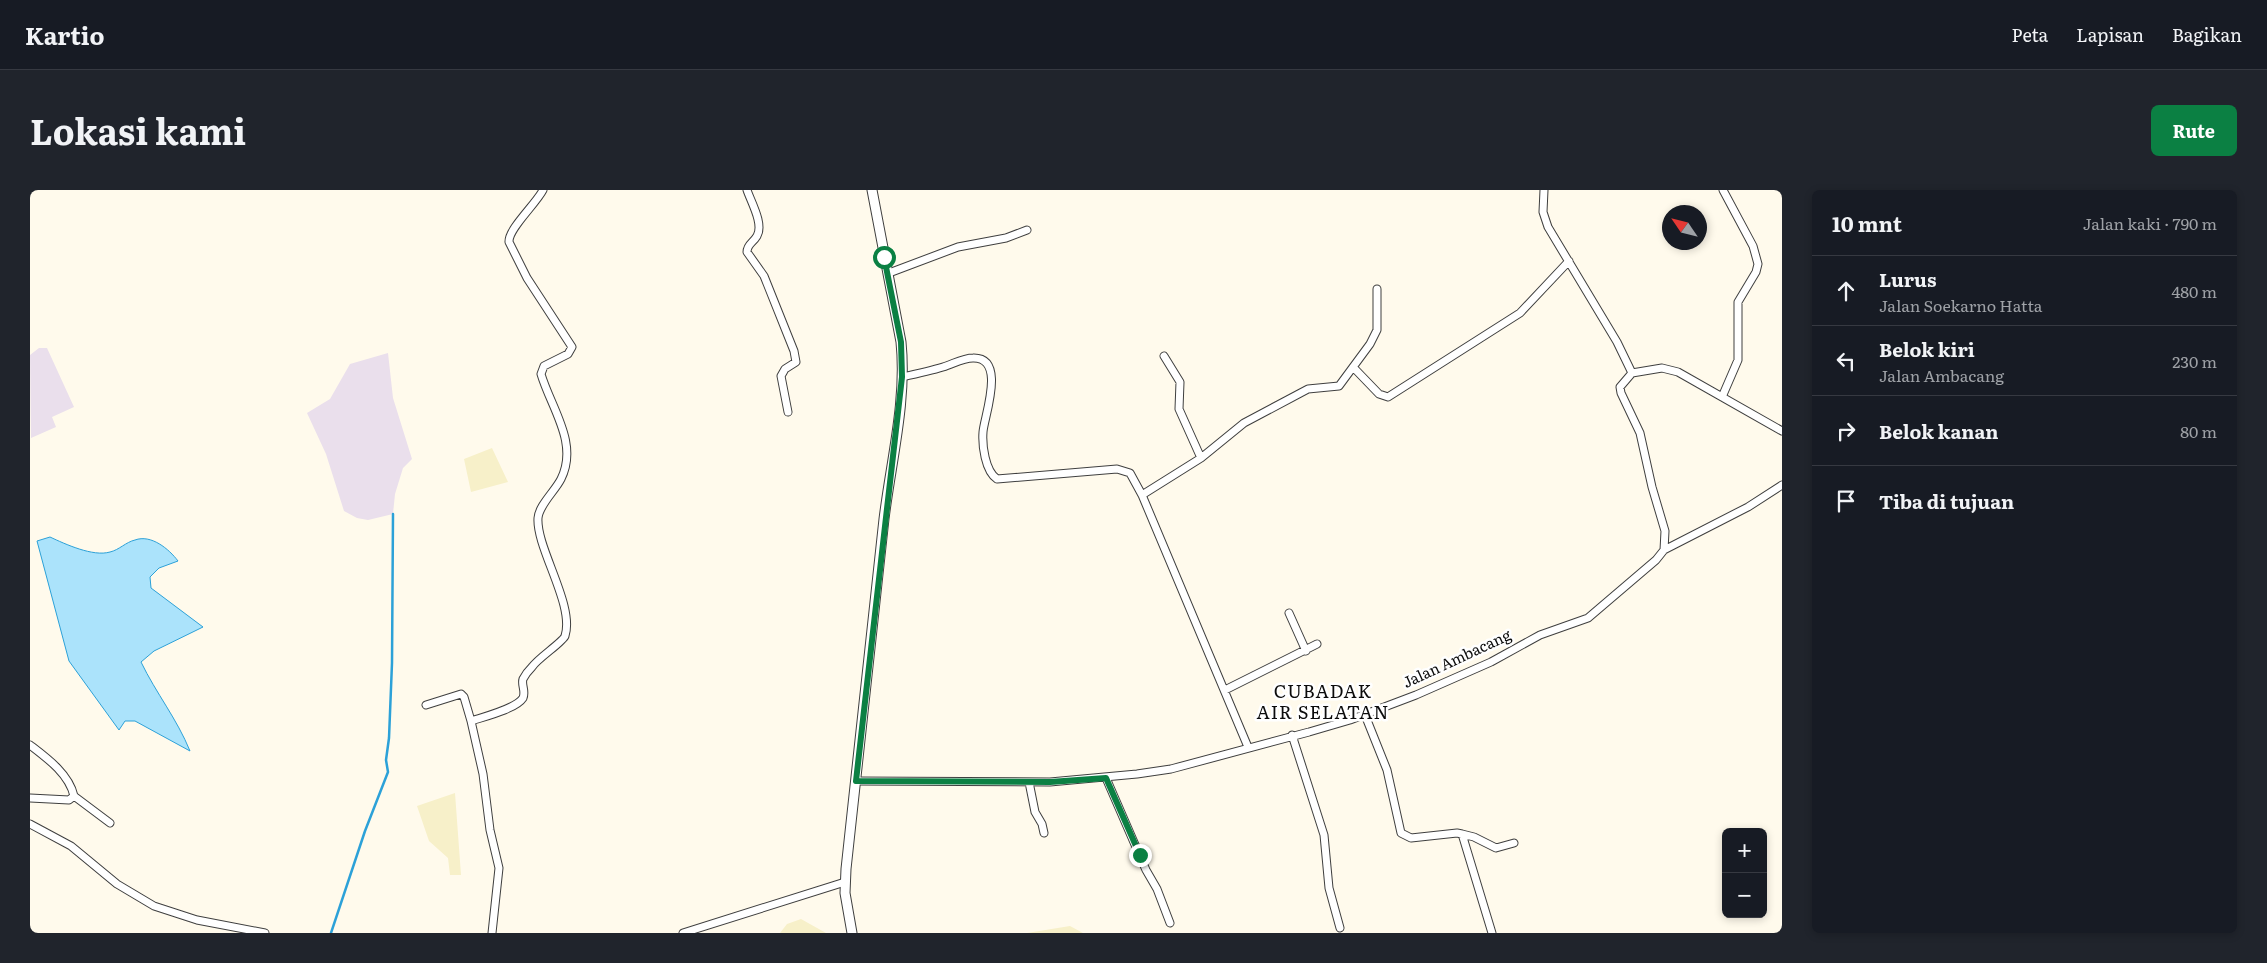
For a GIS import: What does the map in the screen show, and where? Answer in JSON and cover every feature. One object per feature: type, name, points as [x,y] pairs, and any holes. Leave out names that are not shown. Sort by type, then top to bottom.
[{"type":"street","points":[[471,721],[505,709],[520,701],[524,692],[524,677],[538,658],[565,636],[564,610],[540,533],[538,518],[563,474],[567,462],[567,451],[560,421],[541,374],[544,366],[568,354],[572,347],[527,278],[509,242],[509,237],[543,190]]},
{"type":"street","points":[[747,190],[760,228],[758,235],[747,246],[747,252],[764,276],[794,351],[796,362],[785,369],[781,376],[788,412]]},
{"type":"street","points":[[852,933],[844,882],[902,377],[901,342],[880,242],[872,190]]},
{"type":"street","points":[[1544,190],[1543,212],[1545,219],[1617,342],[1632,373]]},
{"type":"street","points":[[1722,397],[1738,360],[1738,302],[1756,272],[1758,264],[1753,246],[1723,190]]},
{"type":"street","points":[[888,273],[958,247],[1006,238],[1026,230]]},
{"type":"street","points":[[1353,367],[1379,394],[1388,397],[1520,313],[1569,261]]},
{"type":"street","points":[[1142,495],[1201,458],[1244,423],[1308,389],[1339,386],[1378,330],[1377,289]]},
{"type":"street","points":[[1164,356],[1180,382],[1180,409],[1201,458]]},
{"type":"street","points":[[902,377],[933,370],[974,357],[982,360],[991,374],[993,388],[983,434],[992,476],[1005,479],[1045,474],[1122,469],[1130,473],[1142,495],[1248,747]]},
{"type":"street","points":[[1664,550],[1665,531],[1652,487],[1643,442],[1633,416],[1621,394],[1620,387],[1632,373],[1654,368],[1670,370],[1692,379],[1782,431]]},
{"type":"street","name":"Jalan Ambacang","points":[[856,781],[1029,782],[1106,778],[1171,769],[1292,735],[1310,732],[1365,715],[1491,662],[1540,635],[1588,618],[1636,579],[1664,550],[1748,507],[1782,485]]},
{"type":"street","points":[[1289,613],[1306,651]]},
{"type":"street","points":[[1225,690],[1317,644]]},
{"type":"street","points":[[426,705],[461,694],[464,697],[471,721],[483,774],[490,830],[499,868],[492,933]]},
{"type":"street","points":[[1365,715],[1387,770],[1403,835],[1411,838],[1457,832],[1474,837],[1496,848],[1514,843]]},
{"type":"street","points":[[1292,735],[1324,835],[1329,888],[1340,928]]},
{"type":"street","points":[[30,745],[56,766],[70,785],[74,796],[110,823]]},
{"type":"street","points":[[1106,778],[1170,923]]},
{"type":"street","points":[[1029,782],[1035,812],[1042,824],[1044,833]]},
{"type":"street","points":[[30,798],[68,800],[74,796]]},
{"type":"street","points":[[30,824],[71,846],[117,884],[154,906],[197,920],[245,931],[265,933]]},
{"type":"street","points":[[1462,834],[1492,933]]},
{"type":"street","points":[[682,933],[844,882]]},
{"type":"shaded area","points":[[39,348],[47,348],[74,407],[52,417],[56,427],[31,438],[30,355]]},
{"type":"shaded area","points":[[388,353],[393,398],[412,459],[403,468],[395,494],[393,514],[368,520],[357,518],[344,511],[326,454],[307,413],[330,399],[350,364]]},
{"type":"shaded area","points":[[492,448],[508,482],[471,492],[464,459]]},
{"type":"shaded area","points":[[455,793],[461,875],[450,875],[448,858],[429,841],[417,806]]},
{"type":"shaded area","points":[[801,919],[826,933],[780,933],[787,924]]},
{"type":"shaded area","points":[[1070,926],[1083,933],[1027,933]]},
{"type":"water","points":[[50,537],[79,549],[96,553],[113,551],[132,541],[147,539],[165,548],[178,561],[159,568],[150,577],[151,588],[203,627],[154,651],[141,662],[190,751],[135,721],[125,721],[119,730],[69,661],[37,541]]},
{"type":"waterway","points":[[331,933],[365,831],[388,772],[386,760],[389,738],[392,663],[393,514]]},
{"type":"district","name":"CUBADAK AIR SELATAN","points":[[1323,702]]},
{"type":"route","points":[[884,257],[901,342],[902,377],[856,781],[1050,782],[1106,778],[1140,855]]}]
